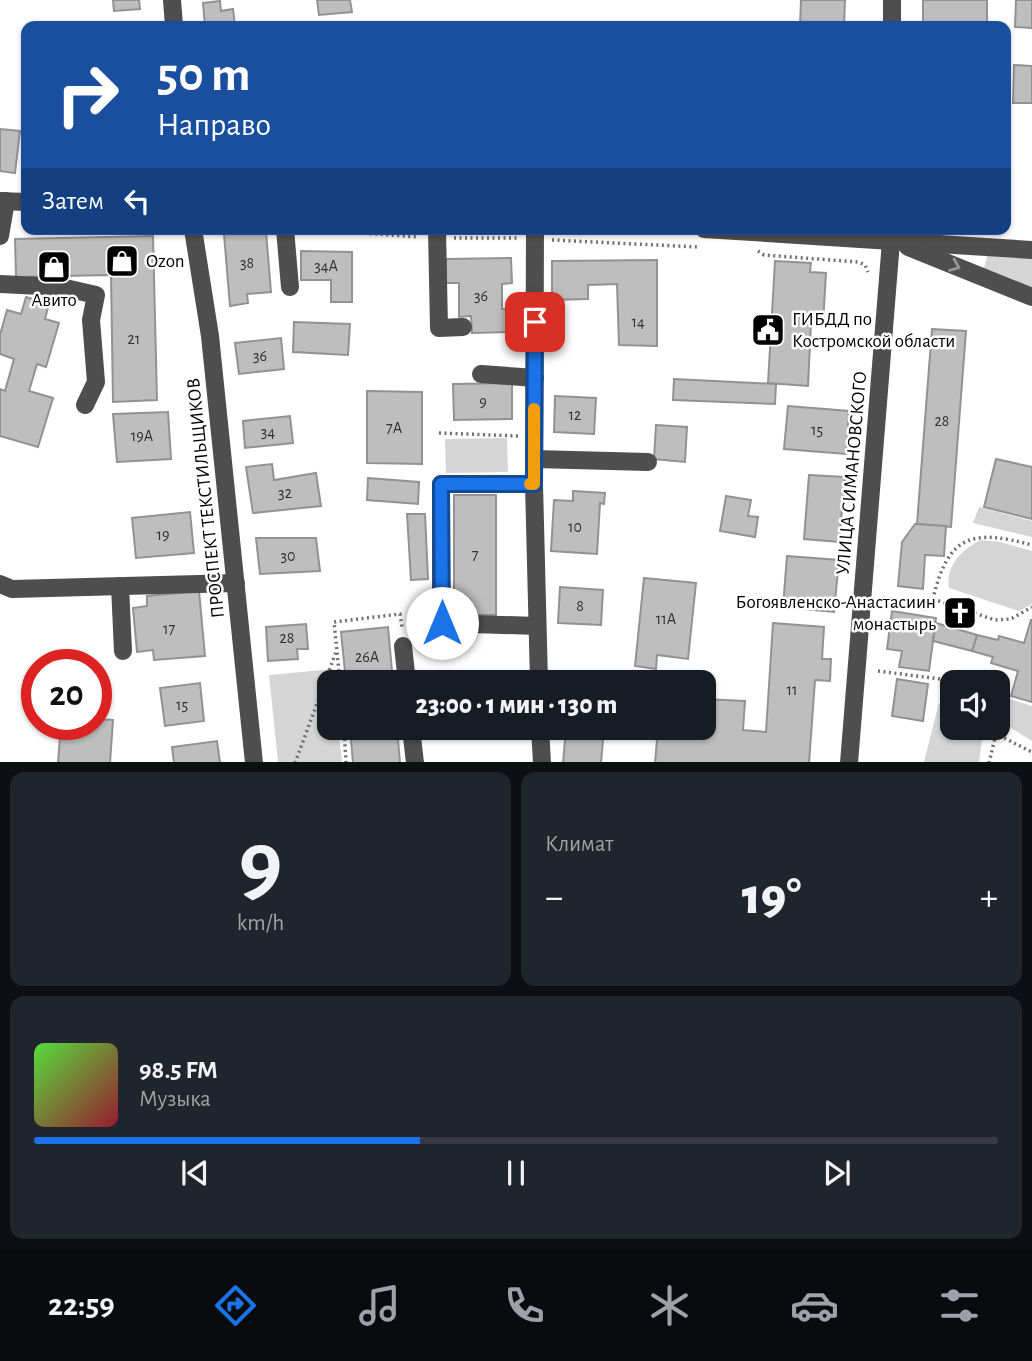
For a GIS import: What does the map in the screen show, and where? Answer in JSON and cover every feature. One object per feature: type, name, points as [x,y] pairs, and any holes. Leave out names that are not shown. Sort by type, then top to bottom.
[{"type":"street","points":[[172,0],[174,21]]},
{"type":"street","points":[[892,0],[892,21]]},
{"type":"street","points":[[0,236],[3,201],[21,202]]},
{"type":"street","name":"ПРОСПЕКТ ТЕКСТИЛЬЩИКОВ","points":[[194,235],[210,336],[254,762]]},
{"type":"street","points":[[286,235],[290,287]]},
{"type":"street","points":[[437,235],[439,328],[463,327]]},
{"type":"street","points":[[535,235],[534,484],[539,670]]},
{"type":"street","points":[[703,238],[892,235],[1032,250]]},
{"type":"street","points":[[892,235],[1032,298]]},
{"type":"street","name":"УЛИЦА СИМАНОВСКОГО","points":[[849,762],[892,235]]},
{"type":"street","points":[[0,284],[61,287],[96,295],[91,320],[96,382],[85,405]]},
{"type":"street","points":[[481,374],[534,378]]},
{"type":"street","points":[[535,459],[648,462]]},
{"type":"street","points":[[534,484],[441,484],[442,623],[537,626]]},
{"type":"street","points":[[0,584],[12,589],[236,583]]},
{"type":"street","points":[[120,586],[123,651]]},
{"type":"street","points":[[403,638],[406,670]]},
{"type":"street","points":[[412,740],[415,762]]},
{"type":"street","points":[[540,740],[541,762]]},
{"type":"path","points":[[577,235],[703,238]]},
{"type":"path","points":[[754,249],[764,255],[858,262],[865,265],[868,272]]},
{"type":"path","points":[[439,433],[534,436]]},
{"type":"path","points":[[933,599],[938,575],[959,546],[977,536],[1002,537],[1032,545]]},
{"type":"path","points":[[883,598],[908,601],[933,599],[995,620],[1011,619],[1032,607]]},
{"type":"path","points":[[339,670],[334,622],[400,614],[403,638],[442,623]]},
{"type":"path","points":[[295,762],[337,650]]},
{"type":"path","points":[[878,671],[940,679]]},
{"type":"path","points":[[345,740],[346,762]]},
{"type":"path","points":[[989,762],[994,740]]},
{"type":"path","points":[[1008,740],[1032,752]]},
{"type":"shaded area","points":[[988,253],[1032,256],[1032,291],[983,272]]},
{"type":"shaded area","points":[[507,438],[508,472],[446,473],[445,439]]},
{"type":"shaded area","points":[[979,507],[1032,521],[1032,537],[973,523]]},
{"type":"shaded area","points":[[981,540],[1032,551],[1032,604],[1019,611],[949,588],[948,580],[956,559],[967,548]]},
{"type":"shaded area","points":[[317,670],[317,740],[339,740],[342,762],[278,762],[269,675]]},
{"type":"shaded area","points":[[1010,699],[1032,706],[1032,741],[1010,727]]},
{"type":"shaded area","points":[[939,703],[940,740],[982,740],[979,762],[924,762]]},
{"type":"building","points":[[113,0],[139,0],[140,9],[114,11]]},
{"type":"building","points":[[317,0],[350,0],[352,12],[319,15]]},
{"type":"building","points":[[801,0],[845,0],[844,21],[800,21]]},
{"type":"building","points":[[923,0],[987,0],[987,21],[923,21]]},
{"type":"building","points":[[1016,0],[1032,0],[1032,28],[1015,27]]},
{"type":"building","points":[[220,1],[221,11],[233,9],[234,21],[205,21],[203,3]]},
{"type":"building","points":[[1014,65],[1032,66],[1032,103],[1013,103]]},
{"type":"building","points":[[0,129],[20,131],[15,173],[0,171]]},
{"type":"building","points":[[224,235],[266,235],[271,292],[247,294],[248,303],[230,306]]},
{"type":"building","points":[[153,236],[157,400],[113,402],[111,275],[16,277],[15,239]]},
{"type":"building","points":[[301,251],[352,252],[352,302],[331,302],[331,280],[301,280]]},
{"type":"building","points":[[511,258],[512,283],[502,284],[502,309],[515,309],[515,332],[472,333],[471,316],[459,317],[459,283],[446,283],[446,259]]},
{"type":"building","points":[[657,260],[657,346],[619,345],[617,284],[588,285],[588,299],[552,300],[552,261]]},
{"type":"building","points":[[775,261],[811,263],[810,272],[826,273],[823,323],[811,322],[808,386],[768,383]]},
{"type":"building","points":[[26,297],[49,304],[45,319],[59,323],[46,367],[37,364],[29,391],[53,398],[38,447],[0,436],[0,389],[5,391],[14,359],[0,354],[0,335],[7,310],[21,314]]},
{"type":"building","points":[[294,322],[350,324],[348,355],[293,352]]},
{"type":"building","points":[[932,329],[966,331],[951,527],[917,524]]},
{"type":"building","points":[[281,338],[284,369],[239,374],[235,343]]},
{"type":"building","points":[[674,379],[776,384],[775,404],[673,400]]},
{"type":"building","points":[[512,383],[512,419],[454,420],[453,384]]},
{"type":"building","points":[[367,391],[422,392],[422,464],[367,463]]},
{"type":"building","points":[[555,396],[596,398],[594,434],[554,432]]},
{"type":"building","points":[[788,406],[849,411],[846,454],[784,449]]},
{"type":"building","points":[[168,412],[171,459],[117,462],[113,414]]},
{"type":"building","points":[[290,416],[293,443],[245,448],[243,421]]},
{"type":"building","points":[[656,425],[687,427],[685,462],[654,459]]},
{"type":"building","points":[[996,459],[1032,467],[1032,519],[984,507]]},
{"type":"building","points":[[272,464],[274,480],[316,473],[321,506],[253,513],[246,467]]},
{"type":"building","points":[[809,475],[845,477],[839,542],[804,539]]},
{"type":"building","points":[[368,478],[419,482],[418,504],[367,500]]},
{"type":"building","points":[[573,491],[605,493],[604,504],[600,503],[597,554],[551,551],[554,500],[573,501]]},
{"type":"building","points":[[454,495],[496,495],[496,615],[454,615]]},
{"type":"building","points":[[726,496],[751,500],[748,516],[758,517],[755,537],[720,531]]},
{"type":"building","points":[[190,512],[194,553],[136,558],[132,518]]},
{"type":"building","points":[[407,514],[425,514],[428,579],[411,580]]},
{"type":"building","points":[[915,524],[946,526],[944,556],[925,555],[923,589],[898,586],[902,542]]},
{"type":"building","points":[[256,538],[316,538],[320,571],[260,574]]},
{"type":"building","points":[[787,556],[839,560],[834,612],[783,607]]},
{"type":"building","points":[[644,578],[696,583],[688,659],[657,655],[656,669],[635,666]]},
{"type":"building","points":[[560,587],[603,590],[601,625],[558,623]]},
{"type":"building","points":[[199,591],[205,656],[154,660],[153,650],[137,652],[133,608],[147,606],[147,596]]},
{"type":"building","points":[[892,611],[936,618],[929,671],[899,667],[902,651],[887,649]]},
{"type":"building","points":[[1031,620],[1032,702],[1011,696],[1018,671],[991,663],[993,657],[972,651],[977,635],[998,640],[999,636],[1024,643]]},
{"type":"building","points":[[773,623],[824,627],[822,659],[831,659],[830,681],[815,680],[809,762],[655,762],[657,740],[716,740],[716,700],[745,701],[743,730],[766,732]]},
{"type":"building","points":[[936,623],[977,635],[972,651],[933,641]]},
{"type":"building","points":[[306,624],[308,649],[297,649],[298,659],[268,661],[266,627]]},
{"type":"building","points":[[388,627],[392,670],[345,670],[341,632]]},
{"type":"building","points":[[897,679],[928,684],[923,721],[892,716]]},
{"type":"building","points":[[200,683],[204,721],[165,726],[160,688]]},
{"type":"building","points":[[60,740],[112,740],[110,762],[58,762]]},
{"type":"building","points":[[351,740],[398,740],[400,762],[353,762]]},
{"type":"building","points":[[565,740],[603,740],[601,762],[563,762]]},
{"type":"building","points":[[217,741],[220,762],[174,762],[172,747]]},
{"type":"slow traffic","points":[[530,484],[534,484],[534,409]]},
{"type":"place","name":"Ozon","points":[[122,261]]},
{"type":"place","name":"Авито","points":[[54,267]]},
{"type":"place","name":"ГИБДД по Костромской области","points":[[768,330]]},
{"type":"place","name":"Богоявленско-Анастасиин монастырь","points":[[960,613]]},
{"type":"route","points":[[442,623],[441,484],[534,484],[535,322]]}]
